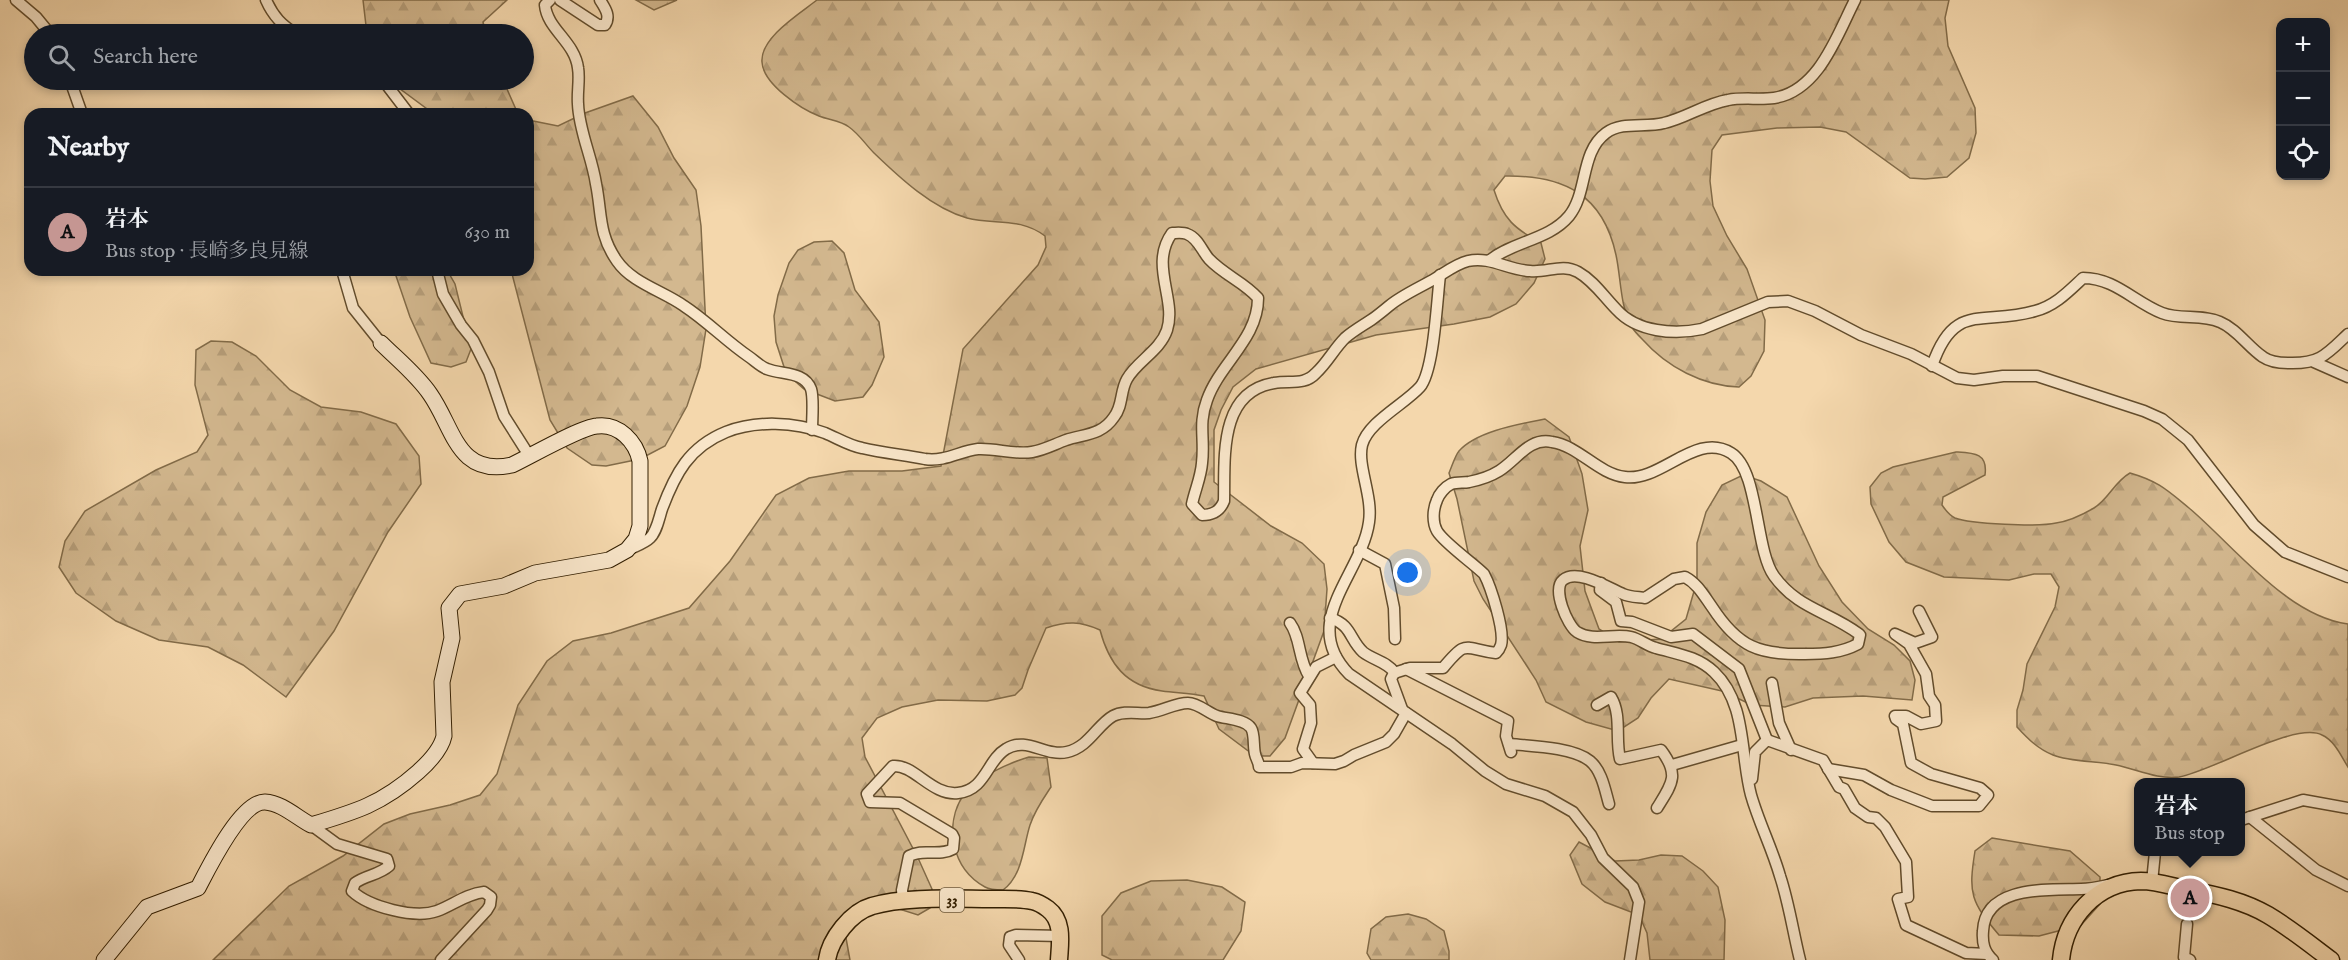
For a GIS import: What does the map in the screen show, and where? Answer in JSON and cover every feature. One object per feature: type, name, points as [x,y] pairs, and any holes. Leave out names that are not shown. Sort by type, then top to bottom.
[{"type":"main road","points":[[2061,960],[2065,939],[2072,922],[2083,906],[2094,896],[2118,884],[2152,882],[2241,902],[2267,914],[2331,960]]},
{"type":"main road","name":"33","points":[[827,960],[828,951],[854,917],[871,906],[903,901],[1032,901],[1049,909],[1056,918],[1061,936],[1059,960]]},
{"type":"street","points":[[16,0],[42,24]]},
{"type":"street","points":[[266,0],[271,12],[281,24]]},
{"type":"street","points":[[550,0],[545,4],[546,13],[576,58],[578,105],[597,184],[602,235],[608,248],[627,272],[682,304],[706,321],[733,346],[766,369],[797,375],[803,379],[811,389],[812,430]]},
{"type":"street","points":[[560,0],[598,25],[605,25],[608,21],[607,12],[600,0]]},
{"type":"street","points":[[1490,260],[1502,251],[1559,226],[1571,213],[1593,148],[1606,134],[1622,126],[1654,125],[1682,119],[1714,103],[1730,99],[1775,98],[1796,90],[1806,82],[1828,53],[1856,0]]},
{"type":"street","points":[[74,90],[80,108]]},
{"type":"street","points":[[391,90],[404,108]]},
{"type":"street","points":[[311,825],[356,812],[399,789],[426,765],[443,743],[442,682],[453,629],[449,608],[460,594],[496,588],[535,573],[609,560],[649,539],[655,531],[679,470],[699,448],[725,432],[744,426],[771,424],[812,430],[860,448],[927,459],[947,459],[976,449],[1031,453],[1067,440],[1097,433],[1115,416],[1121,404],[1126,380],[1159,345],[1167,329],[1168,308],[1163,266],[1165,244],[1172,233],[1187,234],[1198,243],[1208,258],[1224,272],[1248,287],[1258,298],[1255,321],[1208,397],[1202,414],[1200,430],[1202,463],[1192,504],[1202,515],[1211,515],[1221,508],[1224,501],[1226,435],[1234,412],[1246,396],[1273,382],[1307,381],[1351,332],[1388,306],[1468,261],[1490,260],[1509,268],[1530,271],[1543,271],[1555,267],[1570,268],[1580,272],[1628,320],[1656,330],[1691,332],[1768,302],[1788,301],[1815,311],[1861,335],[1911,354],[1957,378],[1974,380],[2003,376],[2037,376],[2144,411],[2162,419],[2188,440],[2254,525],[2285,552],[2348,577]]},
{"type":"street","points":[[1440,275],[1428,370],[1421,386],[1372,428],[1362,444],[1363,466],[1370,496],[1369,523],[1330,618],[1330,642],[1336,657],[1349,674],[1452,744],[1485,771],[1506,784],[1545,796],[1573,812],[1591,835],[1603,858],[1633,887],[1639,902],[1630,960]]},
{"type":"street","points":[[344,276],[353,308],[359,319],[429,391],[456,444],[469,458],[480,465],[499,468],[512,465],[597,426],[618,430],[628,437],[638,451],[640,461],[640,526],[636,539],[627,550]]},
{"type":"street","points":[[438,276],[443,294],[461,325],[473,340],[489,372],[504,417],[530,457]]},
{"type":"street","points":[[1932,366],[1939,345],[1954,326],[1980,318],[2034,312],[2062,298],[2083,278],[2097,278],[2161,313],[2219,321],[2264,358],[2280,363],[2314,362],[2348,377]]},
{"type":"street","points":[[2314,362],[2330,352],[2348,334]]},
{"type":"street","points":[[903,901],[902,890],[909,856],[916,852],[946,853],[953,849],[954,838],[952,834],[900,802],[870,802],[867,794],[893,766],[901,765],[937,789],[959,793],[978,784],[987,775],[998,755],[1016,744],[1028,744],[1050,752],[1066,752],[1088,740],[1113,716],[1122,713],[1166,710],[1178,704],[1191,703],[1215,715],[1248,724],[1252,729],[1255,757],[1259,766],[1291,767],[1302,763],[1335,764],[1344,761],[1386,742],[1394,734],[1404,711],[1391,680],[1400,671],[1443,668],[1457,650],[1463,647],[1471,646],[1496,653],[1501,645],[1502,632],[1489,582],[1484,574],[1437,531],[1433,520],[1439,495],[1448,485],[1471,482],[1496,473],[1538,441],[1553,442],[1575,451],[1611,473],[1625,477],[1644,476],[1708,448],[1721,449],[1734,454],[1743,470],[1772,574],[1797,600],[1844,623],[1860,635],[1858,644],[1846,650],[1823,654],[1767,653],[1746,644],[1734,635],[1702,592],[1685,577],[1674,579],[1645,598],[1624,595],[1601,584],[1571,576],[1562,580],[1559,587],[1561,602],[1568,622],[1577,632],[1588,636],[1631,637],[1654,648],[1685,654],[1707,666],[1729,691],[1736,707],[1750,791],[1758,819],[1766,834],[1781,878],[1800,960]]},
{"type":"street","points":[[1359,550],[1385,564],[1394,608],[1395,639]]},
{"type":"street","points":[[1601,584],[1600,590],[1616,602],[1621,621],[1632,622],[1671,637],[1693,634],[1739,669],[1767,740],[1823,760],[1839,788],[1844,789],[1855,808],[1868,818],[1876,818],[1885,827],[1906,862],[1908,897],[1898,899],[1906,925],[1966,953],[1990,957]]},
{"type":"street","points":[[1828,769],[1864,775],[1891,790],[1932,806],[1979,806],[1988,795],[1980,788],[1931,774],[1911,763],[1903,724],[1895,716],[1906,716],[1922,724],[1936,721],[1935,705],[1929,696],[1926,674],[1909,644],[1895,634],[1915,643],[1932,637],[1919,611]]},
{"type":"street","points":[[1330,618],[1340,621],[1361,650],[1370,657],[1508,722],[1506,736],[1510,748],[1571,753],[1590,761],[1600,776],[1609,804]]},
{"type":"street","points":[[1290,623],[1295,631],[1302,665],[1309,676]]},
{"type":"street","points":[[1313,763],[1303,749],[1311,723],[1310,705],[1300,693],[1316,667],[1336,657]]},
{"type":"street","points":[[1772,683],[1779,723],[1791,750]]},
{"type":"street","points":[[1597,705],[1611,697],[1617,707],[1616,746],[1620,759],[1661,750],[1672,765],[1671,785],[1657,808]]},
{"type":"street","points":[[1750,791],[1755,752],[1767,740]]},
{"type":"street","points":[[1672,765],[1742,745]]},
{"type":"street","points":[[2245,818],[2303,800],[2348,808]]},
{"type":"street","points":[[104,960],[147,907],[198,888],[238,818],[250,807],[261,802],[271,803],[287,810],[337,844],[387,859],[389,866],[382,872],[355,883],[352,891],[360,899],[404,912],[433,913],[471,893],[484,892],[491,897],[487,910],[441,960]]},
{"type":"street","points":[[2245,818],[2316,870],[2348,886]]},
{"type":"street","points":[[2152,882],[2155,856]]},
{"type":"street","points":[[1990,957],[1983,942],[1985,915],[1995,904],[2005,898],[2058,889],[2083,889],[2118,884]]},
{"type":"street","points":[[2187,924],[2184,957],[2190,960]]},
{"type":"street","points":[[1019,960],[1009,945],[1010,937],[1016,935],[1061,936]]},
{"type":"green space","points":[[363,0],[507,0],[484,24],[366,24]]},
{"type":"green space","points":[[636,0],[677,0],[654,10]]},
{"type":"green space","points":[[817,0],[1949,0],[1945,18],[1948,46],[1975,108],[1976,133],[1969,158],[1947,177],[1925,179],[1910,178],[1846,132],[1820,127],[1777,128],[1722,135],[1712,150],[1710,181],[1713,206],[1727,236],[1747,269],[1765,320],[1764,351],[1751,376],[1739,387],[1712,383],[1686,373],[1663,359],[1635,332],[1627,318],[1610,234],[1590,203],[1577,192],[1562,184],[1545,179],[1505,176],[1494,190],[1501,209],[1517,228],[1541,243],[1545,259],[1534,283],[1516,304],[1490,317],[1376,335],[1256,369],[1233,387],[1221,410],[1214,430],[1214,482],[1271,526],[1302,543],[1324,564],[1327,589],[1324,631],[1285,738],[1270,756],[1255,756],[1219,729],[1204,696],[1149,688],[1129,678],[1114,663],[1100,630],[1073,623],[1046,628],[1022,688],[1015,695],[987,701],[938,700],[902,707],[877,718],[862,738],[865,757],[932,889],[930,908],[918,915],[893,907],[850,921],[846,938],[850,960],[213,960],[289,886],[343,856],[384,824],[410,814],[480,795],[497,774],[518,705],[547,661],[573,641],[611,633],[689,608],[730,561],[776,495],[809,478],[849,471],[902,471],[941,466],[963,349],[1038,265],[1046,247],[1045,236],[1026,226],[967,218],[941,207],[906,182],[849,127],[811,113],[793,102],[776,87],[769,79],[762,62],[767,44],[791,19]]},
{"type":"green space","points":[[402,90],[507,90],[515,108],[426,108]]},
{"type":"green space","points":[[633,96],[658,127],[674,158],[696,190],[701,226],[706,329],[700,367],[687,406],[665,446],[640,459],[606,466],[592,465],[567,448],[550,420],[513,276],[534,276],[534,121],[558,126],[585,113]]},
{"type":"green space","points":[[832,241],[844,253],[855,290],[879,322],[884,357],[872,385],[863,397],[835,401],[804,389],[786,373],[776,342],[774,316],[778,295],[789,263],[798,250],[814,242]]},
{"type":"green space","points":[[396,276],[450,276],[455,284],[471,349],[466,362],[451,367],[431,363],[410,317]]},
{"type":"green space","points":[[211,341],[232,342],[256,356],[290,390],[321,407],[361,412],[396,424],[419,456],[421,484],[388,532],[334,631],[286,697],[243,665],[208,647],[159,640],[116,621],[76,593],[59,567],[65,541],[85,511],[156,470],[197,452],[208,435],[195,385],[196,350]]},
{"type":"green space","points":[[1545,419],[1569,437],[1582,474],[1588,510],[1580,546],[1585,591],[1599,629],[1619,642],[1661,639],[1686,619],[1697,581],[1697,543],[1706,512],[1722,485],[1743,475],[1761,481],[1787,497],[1819,566],[1842,602],[1868,629],[1894,645],[1910,661],[1915,680],[1912,700],[1863,696],[1813,698],[1785,707],[1752,705],[1722,691],[1669,679],[1651,698],[1638,718],[1618,731],[1586,722],[1546,702],[1536,680],[1483,599],[1474,581],[1457,499],[1449,473],[1459,451],[1477,438],[1499,429]]},
{"type":"green space","points":[[1956,452],[1974,454],[1982,458],[1985,475],[1943,497],[1942,505],[1955,518],[1975,522],[2021,525],[2066,521],[2094,508],[2130,473],[2155,483],[2174,496],[2283,594],[2304,608],[2326,618],[2348,624],[2348,767],[2331,741],[2322,735],[2309,733],[2274,741],[2194,773],[2171,778],[2116,765],[2060,757],[2048,753],[2034,743],[2017,727],[2017,710],[2027,664],[2055,607],[2059,587],[2051,574],[2034,574],[2009,580],[1944,577],[1906,562],[1889,542],[1871,504],[1870,487],[1881,473],[1893,467]]},
{"type":"green space","points":[[1029,757],[1047,758],[1051,787],[1032,820],[1015,877],[1003,890],[989,889],[974,879],[958,858],[954,845],[954,819],[964,794],[977,782],[1003,767]]},
{"type":"green space","points":[[1992,838],[2070,851],[2100,877],[2100,904],[2081,925],[2039,936],[1999,935],[1982,914],[1972,888],[1975,851]]},
{"type":"green space","points":[[1579,842],[1615,861],[1639,860],[1661,855],[1682,856],[1703,871],[1718,887],[1725,920],[1724,960],[1650,960],[1647,933],[1639,915],[1605,902],[1582,884],[1570,855]]},
{"type":"green space","points":[[1187,880],[1222,887],[1245,902],[1241,931],[1223,960],[1112,960],[1102,955],[1102,916],[1121,893],[1151,881]]},
{"type":"green space","points":[[1408,914],[1426,919],[1444,931],[1449,960],[1371,960],[1367,953],[1371,929],[1386,917]]},
{"type":"place","name":"岩本","points":[[2190,898]]}]
